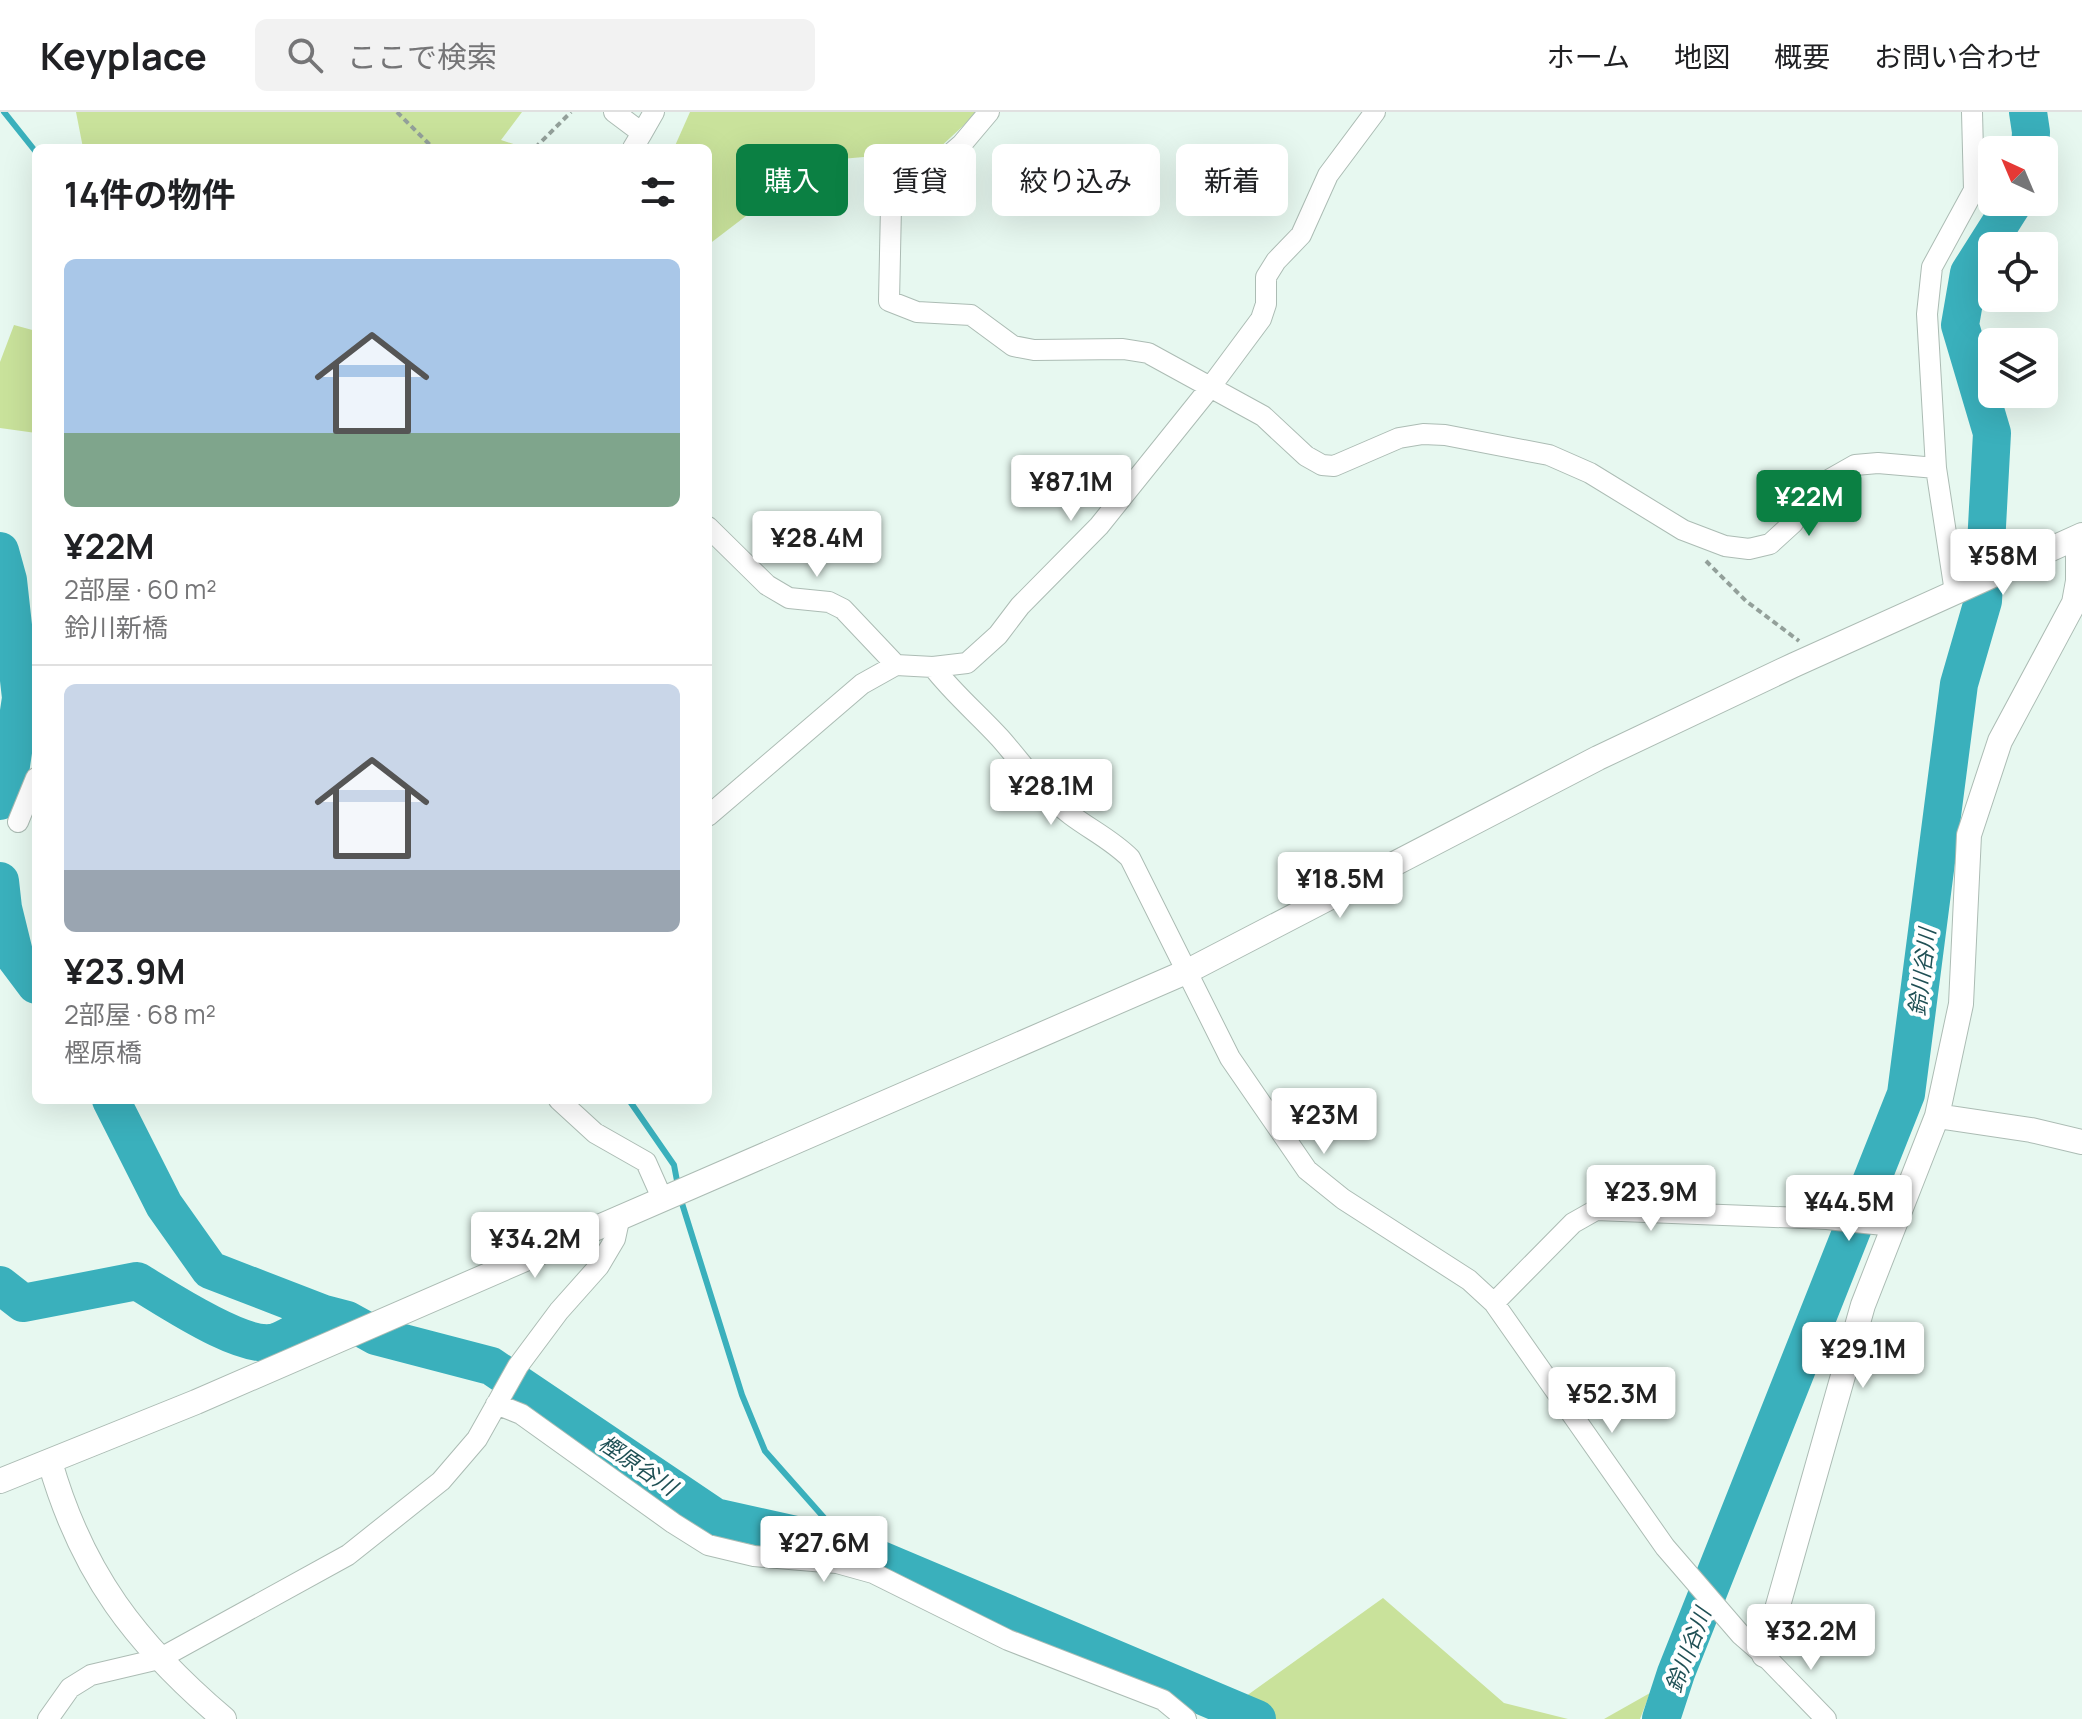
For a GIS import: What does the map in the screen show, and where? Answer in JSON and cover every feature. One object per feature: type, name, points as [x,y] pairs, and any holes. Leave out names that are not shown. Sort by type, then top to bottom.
[{"type":"street","points":[[614,112],[637,141],[654,112]]},
{"type":"street","points":[[989,112],[962,144],[891,206],[889,301],[917,312],[971,315],[1013,346],[1034,350],[1123,349],[1148,353],[1263,416],[1306,456],[1322,465],[1334,466],[1399,438],[1423,434],[1445,435],[1549,455],[1590,473],[1683,530],[1725,546],[1749,549],[1770,544],[1793,523],[1809,497],[1825,482],[1855,465],[1878,463],[1936,468]]},
{"type":"street","points":[[712,813],[862,684],[896,665],[933,667],[967,663],[998,635],[1020,606],[1099,526],[1261,319],[1266,304],[1266,277],[1276,261],[1301,235],[1328,175],[1375,112]]},
{"type":"street","points":[[1960,590],[1936,468],[1927,314],[1932,267],[1974,190],[1972,112]]},
{"type":"street","points":[[712,531],[778,592],[789,598],[829,602],[843,609],[896,665]]},
{"type":"street","points":[[0,1481],[352,1334],[1188,971],[1598,758],[2080,536],[2074,603],[2000,741],[1969,835],[1961,1004],[1937,1116],[1885,1225],[1764,1655]]},
{"type":"street","points":[[933,667],[1046,792],[1070,814],[1116,844],[1130,858],[1230,1058],[1307,1170],[1343,1199],[1469,1280],[1494,1303],[1651,1528],[1699,1589],[1826,1719]]},
{"type":"street","points":[[18,822],[32,788]]},
{"type":"street","points":[[563,1104],[595,1133],[646,1162],[673,1193]]},
{"type":"street","points":[[1937,1116],[2031,1130],[2082,1142]]},
{"type":"street","points":[[1494,1303],[1573,1223],[1596,1210],[1827,1219],[1885,1225]]},
{"type":"street","points":[[48,1719],[70,1688],[91,1675],[159,1659],[348,1555],[441,1481],[477,1439],[518,1366],[559,1311],[599,1266],[615,1239],[620,1216]]},
{"type":"street","points":[[498,1400],[708,1545],[754,1556],[837,1563],[873,1573],[1008,1640],[1163,1700],[1186,1719]]},
{"type":"street","points":[[50,1462],[61,1502],[87,1559],[112,1602],[159,1659],[224,1719]]},
{"type":"path","points":[[397,112],[429,144]]},
{"type":"path","points":[[539,144],[571,112]]},
{"type":"path","points":[[1706,560],[1746,601],[1817,655]]},
{"type":"green space","points":[[76,112],[522,112],[501,140],[514,144],[82,144]]},
{"type":"green space","points":[[690,112],[978,112],[944,144],[864,144],[864,157],[848,158],[848,144],[736,144],[736,216],[746,216],[712,242],[712,144],[676,144]]},
{"type":"green space","points":[[14,325],[32,330],[32,432],[0,428],[0,362]]},
{"type":"green space","points":[[1383,1598],[1504,1703],[1568,1719],[1214,1719]]},
{"type":"green space","points":[[1650,1693],[1640,1719],[1604,1719]]},
{"type":"waterway","points":[[4,112],[32,147]]},
{"type":"waterway","name":"鈴川谷川","points":[[2028,112],[2031,136]]},
{"type":"waterway","name":"鈴川谷川","points":[[1661,1719],[1676,1673],[1906,1094],[1959,684],[1983,601],[1992,433],[1960,325],[1969,273],[2005,216]]},
{"type":"waterway","name":"樫原谷川","points":[[0,551],[8,580],[21,698],[9,779],[0,801]]},
{"type":"waterway","name":"樫原谷川","points":[[0,881],[15,957],[32,980]]},
{"type":"waterway","name":"樫原谷川","points":[[113,1104],[164,1205],[210,1270],[347,1320],[376,1336],[491,1366],[715,1517],[850,1547],[1257,1719]]},
{"type":"waterway","points":[[632,1104],[674,1165],[678,1186]]},
{"type":"waterway","points":[[680,1197],[742,1395],[765,1451],[850,1547]]},
{"type":"waterway","points":[[0,1285],[23,1303],[137,1281],[225,1331],[262,1343],[282,1340],[324,1314]]}]
